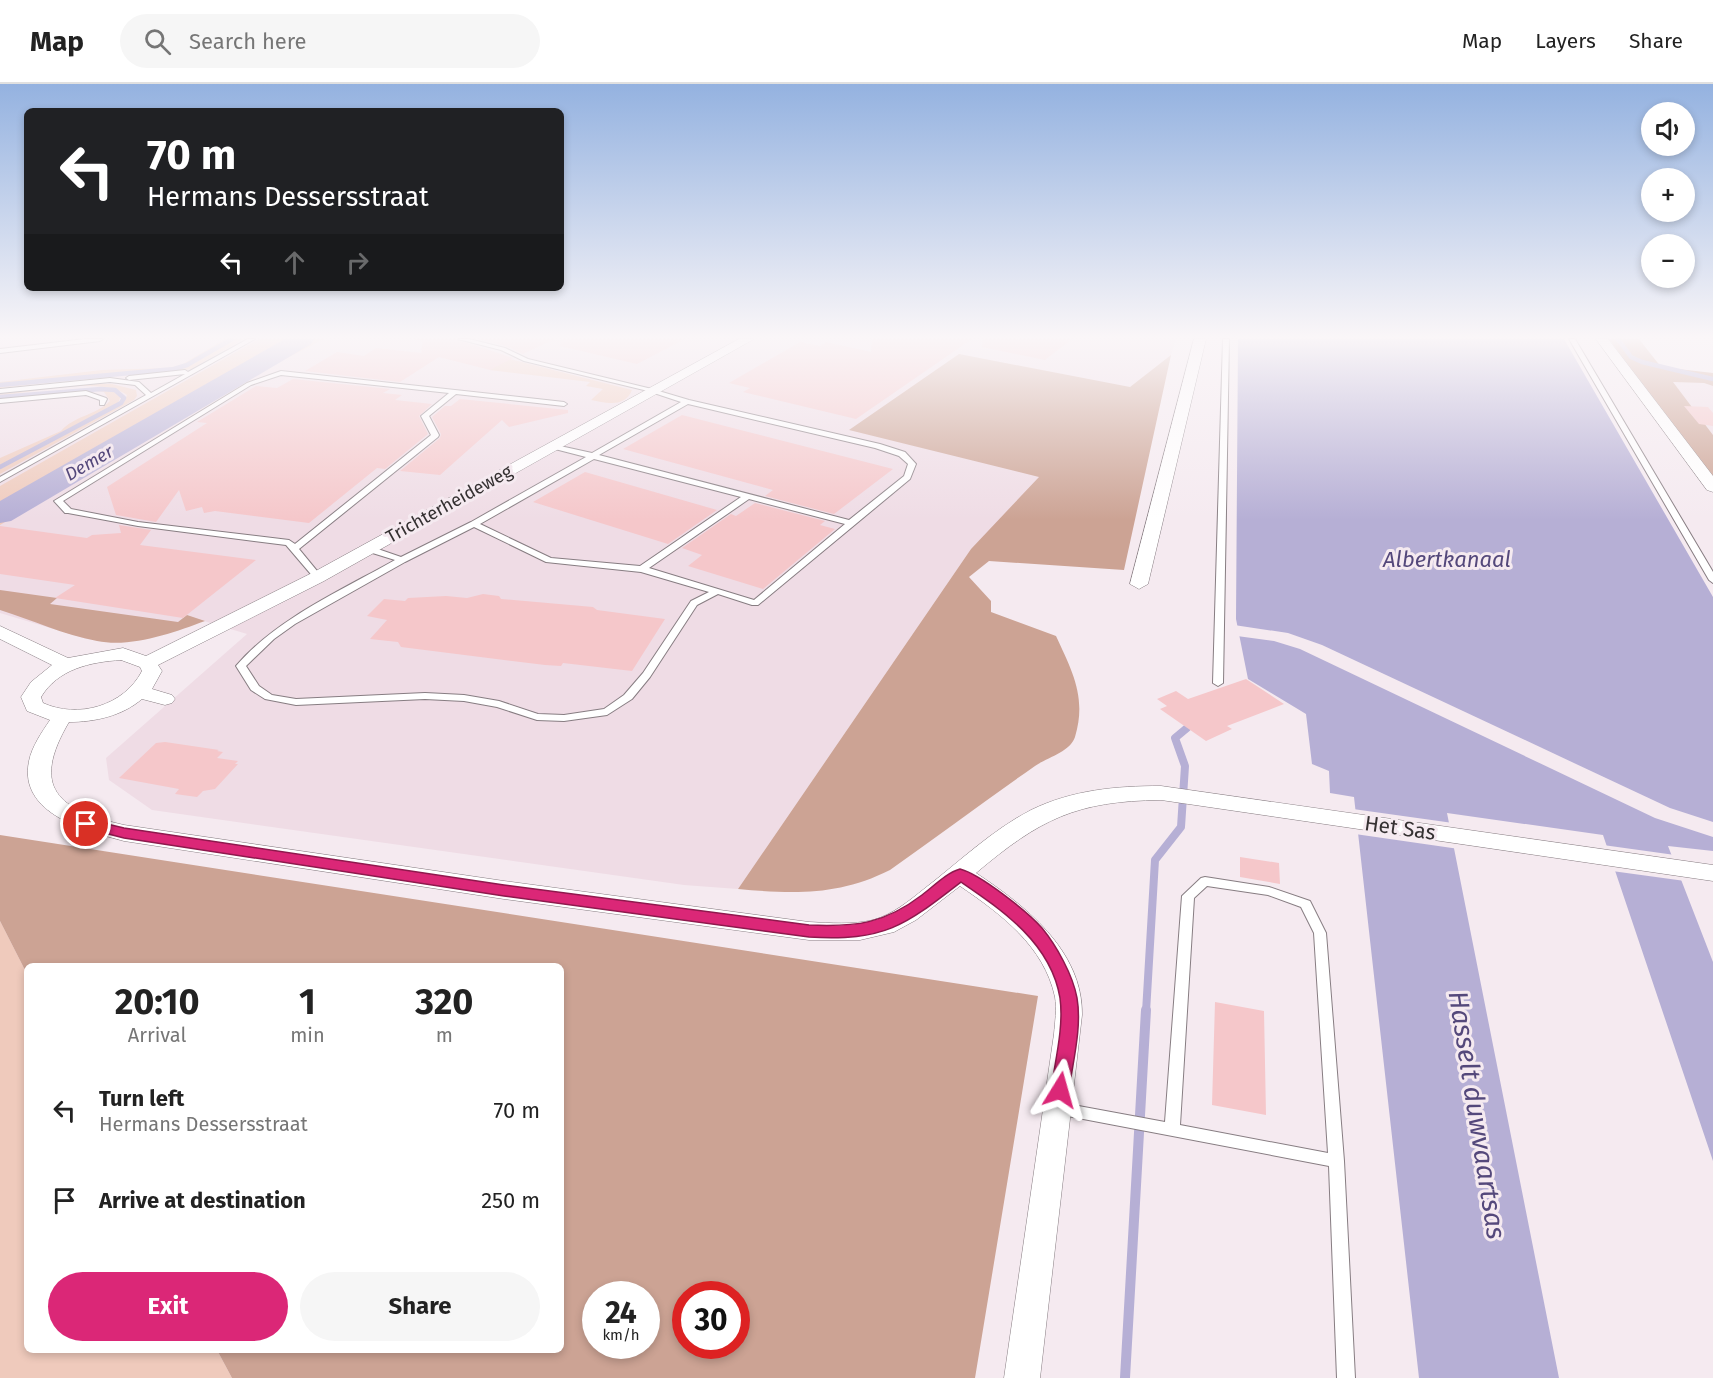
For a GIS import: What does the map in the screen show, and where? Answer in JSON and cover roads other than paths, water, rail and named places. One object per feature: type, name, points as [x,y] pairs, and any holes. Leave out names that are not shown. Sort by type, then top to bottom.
[{"type":"street","name":"Trichterheideweg","points":[[147,663],[318,577],[637,399]]},
{"type":"street","points":[[1139,584],[1185,399]]},
{"type":"street","points":[[1647,399],[1713,487]]},
{"type":"street","points":[[0,633],[67,665]]},
{"type":"street","points":[[123,654],[147,663],[152,671],[149,681],[139,692],[104,710],[62,717],[39,711],[34,707],[31,697],[36,686],[49,675],[67,665],[105,655],[123,654]]},
{"type":"street","points":[[139,692],[165,699]]},
{"type":"street","name":"Het Sas","points":[[62,717],[48,740],[39,767],[45,790],[58,809],[86,824],[124,833],[504,890],[809,931],[842,933],[878,928],[908,915],[1023,825],[1053,809],[1087,799],[1133,793],[1161,793],[1713,873]]},
{"type":"street","points":[[960,874],[1005,904],[1036,932],[1057,967],[1068,998],[1068,1034],[1022,1378]]},
{"type":"lane","points":[[0,401],[17,399]]},
{"type":"lane","points":[[102,404],[104,399]]},
{"type":"lane","points":[[0,480],[142,399]]},
{"type":"lane","points":[[224,399],[58,501],[68,512],[138,524],[289,543],[318,577]]},
{"type":"lane","points":[[294,549],[435,435],[425,416],[446,399]]},
{"type":"lane","points":[[522,399],[564,404]]},
{"type":"lane","points":[[474,524],[549,560],[642,569],[755,603],[907,477],[912,464],[902,454],[679,399]]},
{"type":"lane","points":[[1218,683],[1225,399]]},
{"type":"lane","points":[[1607,399],[1713,580]]},
{"type":"lane","points":[[687,402],[474,524],[402,560],[292,622],[271,637],[241,666],[255,688],[269,697],[296,702],[425,696],[464,698],[499,704],[537,717],[564,718],[607,712],[628,697],[647,675],[694,603],[717,591]]},
{"type":"lane","points":[[554,446],[851,523]]},
{"type":"lane","points":[[642,569],[748,496]]},
{"type":"lane","points":[[369,549],[402,560]]},
{"type":"lane","points":[[1172,1130],[1188,896],[1205,881],[1269,891],[1306,904],[1320,933],[1336,1161],[1346,1378]]},
{"type":"lane","points":[[1057,1108],[1336,1161]]},
{"type":"water","name":"Albertkanaal","points":[[1238,399],[1599,399],[1713,597],[1713,851],[1668,846],[1713,962],[1713,1161],[1603,835],[1447,813],[1559,1378],[1419,1378],[1354,797],[1330,793],[1329,771],[1312,764],[1306,714],[1248,679],[1236,619]]},
{"type":"waterway","points":[[0,467],[121,403],[123,399]]},
{"type":"waterway","name":"Demer","points":[[0,514],[198,399]]},
{"type":"waterway","points":[[1146,1012],[1155,860],[1181,827],[1185,766],[1175,738],[1187,728]]},
{"type":"waterway","points":[[1125,1378],[1146,1010]]},
{"type":"water label","name":"Hasselt duwvaartsas","points":[[1477,1115]]}]
